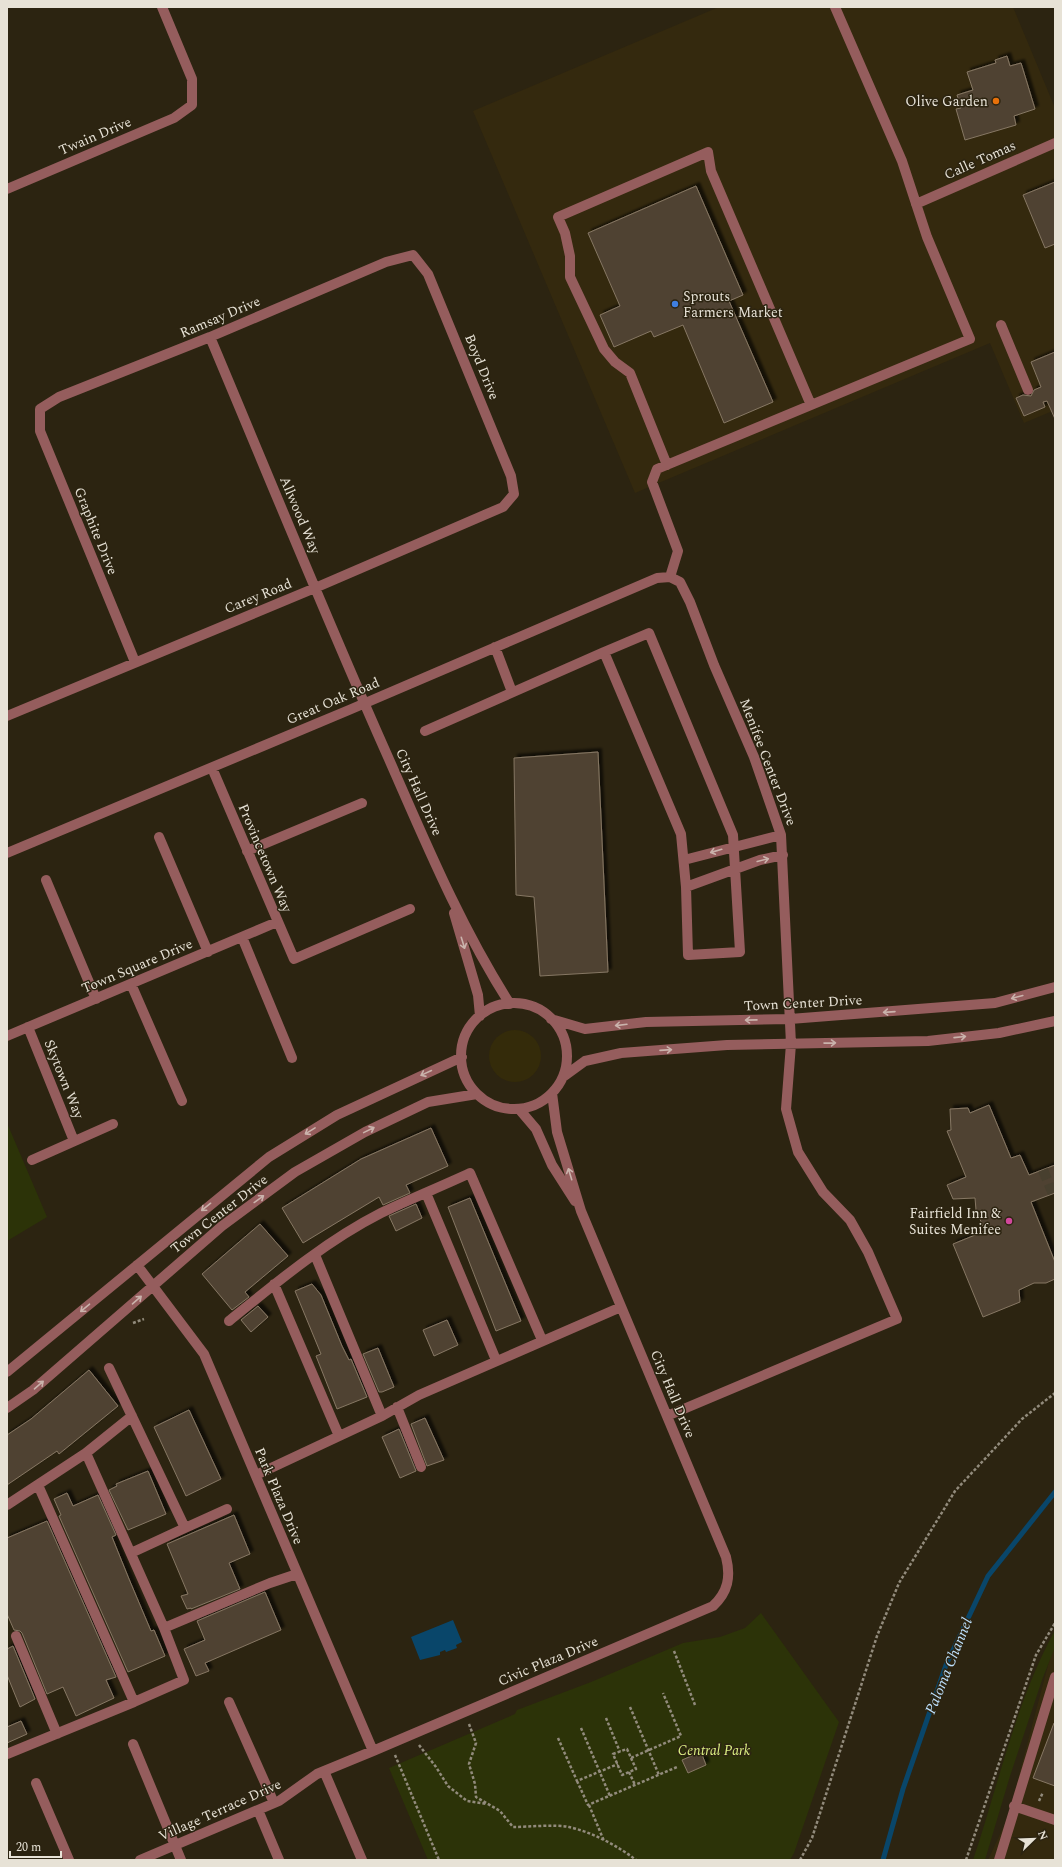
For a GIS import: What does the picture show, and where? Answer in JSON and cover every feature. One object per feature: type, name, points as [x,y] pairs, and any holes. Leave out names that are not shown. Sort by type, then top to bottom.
[{"type":"street","name":"Twain Drive","points":[[8,186],[174,118],[192,105],[192,78],[162,7]]},
{"type":"street","points":[[670,577],[678,551],[652,482],[657,469],[970,339],[927,237],[902,161],[835,7]]},
{"type":"street","name":"Calle Tomas","points":[[916,204],[1055,143]]},
{"type":"street","points":[[667,465],[630,373],[615,362],[604,349],[570,278],[570,256],[565,233],[558,217],[708,152],[711,171],[811,405]]},
{"type":"street","name":"Ramsay Drive","points":[[40,409],[59,397],[210,337],[386,262],[413,255]]},
{"type":"street","name":"Boyd Drive","points":[[413,255],[428,274],[511,476],[514,494]]},
{"type":"street","points":[[1001,326],[1028,390]]},
{"type":"street","name":"Allwood Way","points":[[210,337],[364,704]]},
{"type":"street","name":"Graphite Drive","points":[[40,409],[40,432],[135,662]]},
{"type":"street","name":"Carey Road","points":[[7,716],[503,508],[514,494]]},
{"type":"street","name":"Great Oak Road","points":[[7,854],[364,704],[657,578],[670,577]]},
{"type":"street","name":"Menifee Center Drive","points":[[667,1416],[897,1318],[868,1252],[850,1220],[823,1192],[798,1152],[786,1109],[791,1044],[781,835],[754,757],[714,665],[690,602],[680,582],[670,577]]},
{"type":"street","points":[[425,731],[512,692],[604,652],[649,633],[733,835],[740,952],[688,955],[686,887],[681,834],[604,652]]},
{"type":"street","points":[[495,648],[512,692]]},
{"type":"street","name":"City Hall Drive","points":[[364,704],[448,892],[492,975],[510,1004]]},
{"type":"street","name":"Provincetown Way","points":[[212,768],[294,959],[410,909]]},
{"type":"street","points":[[247,851],[362,803]]},
{"type":"street","points":[[684,860],[781,835]]},
{"type":"street","points":[[159,837],[208,952]]},
{"type":"street","points":[[686,887],[760,860],[783,855]]},
{"type":"street","points":[[46,880],[96,999]]},
{"type":"street","name":"City Hall Drive","points":[[448,892],[478,995],[480,1016]]},
{"type":"street","name":"Town Square Drive","points":[[7,1036],[277,922]]},
{"type":"street","points":[[242,937],[292,1058]]},
{"type":"street","points":[[131,984],[182,1101]]},
{"type":"street","name":"Town Center Drive","points":[[1054,1019],[999,1033],[928,1040],[727,1045],[621,1053],[585,1061],[563,1077],[552,1093],[540,1102],[519,1109],[497,1106],[477,1094],[466,1077],[462,1056],[466,1034],[480,1016],[494,1007],[510,1004],[523,1004],[535,1008],[551,1019],[585,1029],[646,1022],[790,1019],[996,1003],[1055,987]]},
{"type":"street","name":"Town Center Drive","points":[[551,1019],[560,1031],[566,1046],[566,1062],[563,1077]]},
{"type":"street","name":"Skytown Way","points":[[28,1027],[74,1141]]},
{"type":"street","name":"Town Center Drive","points":[[7,1372],[269,1157],[337,1114],[462,1056]]},
{"type":"street","name":"City Hall Drive","points":[[552,1093],[557,1132],[581,1211],[726,1557],[729,1568],[726,1590]]},
{"type":"street","name":"Town Center Drive","points":[[7,1408],[33,1390],[222,1226],[295,1172],[365,1132],[428,1102],[477,1094]]},
{"type":"street","name":"City Hall Drive","points":[[519,1109],[536,1130],[552,1165],[581,1211]]},
{"type":"street","name":"Skytown Way","points":[[32,1160],[113,1124]]},
{"type":"street","points":[[229,1321],[274,1284],[342,1236],[380,1214],[470,1174],[542,1340]]},
{"type":"street","points":[[426,1193],[496,1360]]},
{"type":"street","points":[[315,1255],[382,1416]]},
{"type":"street","name":"Park Plaza Drive","points":[[137,1265],[204,1354],[373,1751]]},
{"type":"street","points":[[274,1284],[339,1436]]},
{"type":"street","points":[[256,1475],[382,1416],[419,1395],[496,1360],[621,1307]]},
{"type":"street","points":[[109,1368],[185,1528]]},
{"type":"street","points":[[397,1407],[422,1467]]},
{"type":"street","points":[[7,1505],[86,1453],[132,1416]]},
{"type":"street","points":[[7,1754],[184,1680],[132,1553],[86,1453]]},
{"type":"street","points":[[38,1485],[134,1702]]},
{"type":"street","points":[[132,1553],[227,1509]]},
{"type":"street","points":[[164,1628],[270,1583],[297,1574]]},
{"type":"street","name":"Civic Plaza Drive","points":[[373,1751],[713,1606],[721,1599],[726,1590]]},
{"type":"street","points":[[16,1636],[57,1734]]},
{"type":"street","points":[[1000,1859],[1014,1806],[1055,1677]]},
{"type":"street","points":[[229,1702],[274,1803]]},
{"type":"street","points":[[133,1744],[181,1860]]},
{"type":"street","name":"Village Terrace Drive","points":[[140,1860],[274,1803],[296,1791],[324,1770],[373,1751]]},
{"type":"street","points":[[324,1770],[362,1860]]},
{"type":"street","points":[[36,1782],[69,1860]]},
{"type":"street","points":[[1014,1806],[1055,1820]]},
{"type":"street","points":[[258,1810],[279,1860]]},
{"type":"path","points":[[800,1860],[812,1838],[877,1636],[899,1583],[955,1491],[1022,1419],[1055,1393]]},
{"type":"path","points":[[966,1860],[1034,1663],[1055,1623]]},
{"type":"path","points":[[674,1651],[695,1705]]},
{"type":"path","points":[[630,1758],[682,1736],[663,1694]]},
{"type":"path","points":[[630,1707],[659,1775]]},
{"type":"path","points":[[464,1712],[476,1743],[469,1764],[475,1784],[476,1797],[500,1811],[513,1827],[569,1827],[625,1852],[636,1860]]},
{"type":"path","points":[[606,1718],[620,1752]]},
{"type":"path","points":[[581,1728],[610,1796]]},
{"type":"path","points":[[411,1735],[436,1767],[448,1786],[467,1801],[490,1805]]},
{"type":"path","points":[[558,1738],[588,1806],[589,1805],[604,1842]]},
{"type":"path","points":[[390,1744],[440,1860]]},
{"type":"path","points":[[627,1749],[630,1758],[636,1769],[622,1775],[614,1754],[627,1749]]},
{"type":"path","points":[[577,1781],[618,1764]]},
{"type":"path","points":[[589,1805],[677,1767]]},
{"type":"path","points":[[629,1772],[634,1785]]},
{"type":"shaded area","points":[[719,7],[1013,7],[1055,108],[1055,410],[1024,423],[990,343],[635,493],[473,111]]},
{"type":"shaded area","points":[[1055,1646],[1055,1860],[988,1860],[1008,1817],[1052,1650]]},
{"type":"green space","points":[[7,1123],[47,1217],[7,1241]]},
{"type":"green space","name":"Central Park","points":[[761,1613],[839,1722],[794,1853],[790,1860],[428,1860],[389,1768],[515,1714],[517,1710],[591,1682],[683,1643],[720,1637],[745,1628]]},
{"type":"green space","points":[[1055,1630],[1055,1647],[1042,1680],[1010,1776],[985,1860],[973,1860],[1009,1743],[1029,1685]]},
{"type":"sand","points":[[515,1030],[525,1032],[533,1038],[539,1046],[541,1056],[539,1066],[533,1074],[525,1080],[515,1082],[505,1080],[497,1074],[491,1066],[489,1056],[491,1046],[497,1038],[505,1032]]},
{"type":"water","points":[[453,1620],[462,1642],[456,1645],[457,1648],[446,1652],[445,1650],[440,1652],[440,1655],[420,1660],[411,1637]]},
{"type":"building","name":"Olive Garden","points":[[1007,56],[1010,66],[1021,63],[1035,109],[1014,116],[1016,125],[965,140],[956,109],[961,108],[957,95],[973,90],[967,72],[996,63],[995,60]]},
{"type":"building","points":[[1055,182],[1055,244],[1045,248],[1023,195]]},
{"type":"building","name":"Sprouts Farmers Market","points":[[696,186],[743,295],[729,301],[773,402],[724,423],[683,325],[654,337],[651,331],[614,347],[600,315],[620,306],[588,233]]},
{"type":"building","points":[[1055,352],[1055,419],[1047,401],[1043,402],[1045,407],[1024,416],[1016,398],[1023,395],[1031,396],[1034,390],[1041,387],[1031,362]]},
{"type":"building","points":[[598,752],[608,972],[540,976],[534,897],[516,895],[514,758]]},
{"type":"building","name":"Fairfield Inn & Suites Menifee","points":[[989,1105],[1011,1158],[1020,1155],[1029,1175],[1055,1165],[1055,1193],[1031,1202],[1055,1262],[1055,1279],[1046,1283],[1034,1283],[1019,1290],[1020,1302],[983,1317],[953,1244],[985,1231],[976,1210],[975,1198],[953,1199],[947,1185],[966,1177],[947,1131],[951,1130],[950,1109],[968,1108],[970,1113]]},
{"type":"building","points":[[431,1128],[448,1166],[406,1185],[410,1193],[383,1205],[379,1197],[303,1243],[282,1208],[361,1159]]},
{"type":"building","points":[[470,1198],[521,1321],[496,1331],[448,1207]]},
{"type":"building","points":[[416,1204],[422,1218],[396,1231],[389,1216]]},
{"type":"building","points":[[260,1224],[288,1256],[245,1292],[249,1297],[232,1310],[202,1274]]},
{"type":"building","points":[[312,1284],[321,1295],[342,1346],[349,1360],[351,1359],[367,1397],[337,1409],[316,1356],[321,1354],[295,1291]]},
{"type":"building","points":[[258,1306],[268,1317],[251,1332],[241,1320]]},
{"type":"building","points":[[447,1320],[458,1345],[434,1356],[423,1330]]},
{"type":"building","points":[[378,1348],[394,1387],[382,1392],[379,1392],[363,1354]]},
{"type":"building","points":[[89,1370],[118,1406],[59,1454],[57,1451],[7,1485],[7,1435],[31,1419]]},
{"type":"building","points":[[189,1410],[221,1479],[186,1496],[154,1427]]},
{"type":"building","points":[[425,1418],[444,1460],[427,1466],[411,1424]]},
{"type":"building","points":[[399,1429],[416,1471],[400,1478],[382,1437]]},
{"type":"building","points":[[148,1471],[166,1514],[128,1530],[109,1490],[117,1486],[116,1484]]},
{"type":"building","points":[[67,1493],[73,1506],[98,1495],[116,1535],[112,1537],[129,1579],[151,1631],[154,1630],[165,1656],[128,1672],[59,1516],[61,1515],[54,1499]]},
{"type":"building","points":[[234,1515],[250,1554],[229,1563],[240,1589],[191,1609],[187,1609],[181,1596],[188,1594],[167,1544]]},
{"type":"building","points":[[47,1521],[116,1677],[106,1680],[114,1698],[76,1716],[63,1687],[47,1694],[22,1633],[14,1630],[7,1614],[7,1538]]},
{"type":"building","points":[[265,1592],[281,1630],[205,1663],[209,1671],[196,1676],[184,1649],[205,1640],[197,1621]]},
{"type":"building","points":[[13,1646],[35,1699],[20,1707],[7,1675],[7,1649]]},
{"type":"building","points":[[21,1721],[27,1734],[7,1743],[7,1727]]},
{"type":"building","points":[[1055,1723],[1055,1786],[1033,1778]]},
{"type":"building","points":[[701,1752],[706,1765],[688,1773],[682,1760]]},
{"type":"waterway","name":"Paloma Channel","points":[[883,1860],[903,1789],[946,1665],[988,1576],[1055,1492]]},
{"type":"tunnel","points":[[1043,1170],[1053,1194]]},
{"type":"place","name":"Olive Garden","points":[[996,101]]},
{"type":"place","name":"Sprouts Farmers Market","points":[[675,304]]},
{"type":"place","name":"Fairfield Inn & Suites Menifee","points":[[1009,1221]]}]
